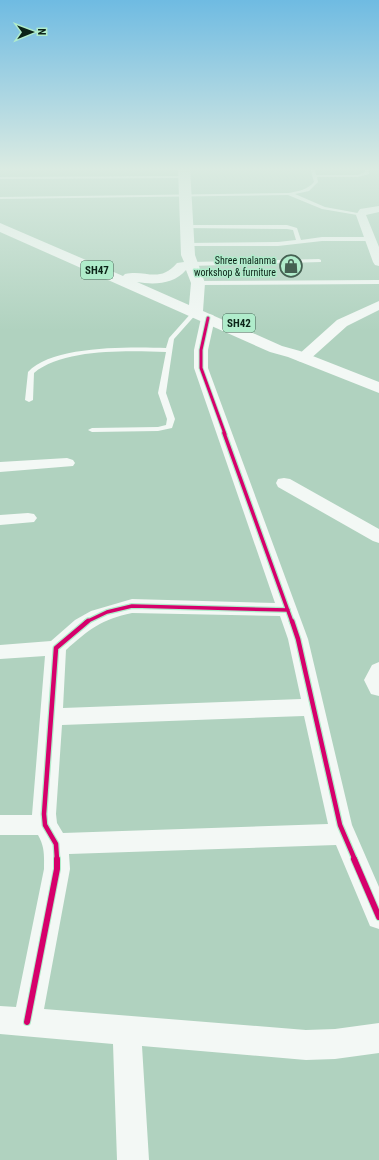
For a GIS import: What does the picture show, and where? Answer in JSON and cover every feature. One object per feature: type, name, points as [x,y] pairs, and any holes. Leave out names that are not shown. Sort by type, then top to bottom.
[{"type":"main road","points":[[187,222],[187,257],[190,302]]},
{"type":"main road","name":"SH47","points":[[6,230],[90,260],[190,302]]},
{"type":"main road","name":"SH47","points":[[6,230],[190,302]]},
{"type":"main road","points":[[130,276],[148,279],[166,277],[174,274],[187,257]]},
{"type":"main road","points":[[187,257],[198,283],[190,302]]},
{"type":"main road","name":"SH42","points":[[190,302],[276,349],[299,356],[379,388]]},
{"type":"street","points":[[364,222],[374,242],[379,262]]},
{"type":"street","points":[[190,302],[201,350],[201,368],[298,639],[333,800],[344,834],[379,917]]},
{"type":"street","points":[[299,356],[342,323],[379,305]]},
{"type":"street","points":[[0,467],[67,463]]},
{"type":"street","points":[[284,483],[379,537]]},
{"type":"street","points":[[0,520],[28,518]]},
{"type":"street","points":[[0,652],[56,648],[82,624],[95,616],[116,609],[132,606],[288,610]]},
{"type":"street","points":[[56,648],[44,814],[58,855],[57,869],[13,1021],[306,1045],[335,1044],[379,1038]]},
{"type":"street","points":[[379,670],[375,680],[379,688]]},
{"type":"street","points":[[51,717],[314,707]]},
{"type":"street","points":[[0,825],[50,835],[344,834]]},
{"type":"street","points":[[127,1030],[133,1160]]},
{"type":"lane","points":[[187,227],[287,227],[294,229],[299,242]]},
{"type":"lane","points":[[187,257],[261,253],[299,242],[322,239],[374,242]]},
{"type":"lane","points":[[187,257],[261,253],[318,261]]},
{"type":"lane","points":[[198,283],[379,282]]},
{"type":"lane","points":[[92,430],[158,429],[169,426],[171,419],[162,399],[162,393],[169,350],[171,340],[190,302]]},
{"type":"lane","points":[[29,400],[31,372],[38,365],[49,359],[99,350],[123,348],[169,350]]},
{"type":"cycle path","points":[[208,318],[201,350],[201,368],[298,639],[340,825],[379,917]]},
{"type":"cycle path","points":[[27,1022],[57,869],[56,844],[45,825],[44,814],[56,648],[74,631],[90,620],[107,612],[132,606],[288,610]]},
{"type":"place","name":"Shree malanma workshop & furniture","points":[[291,266]]}]
